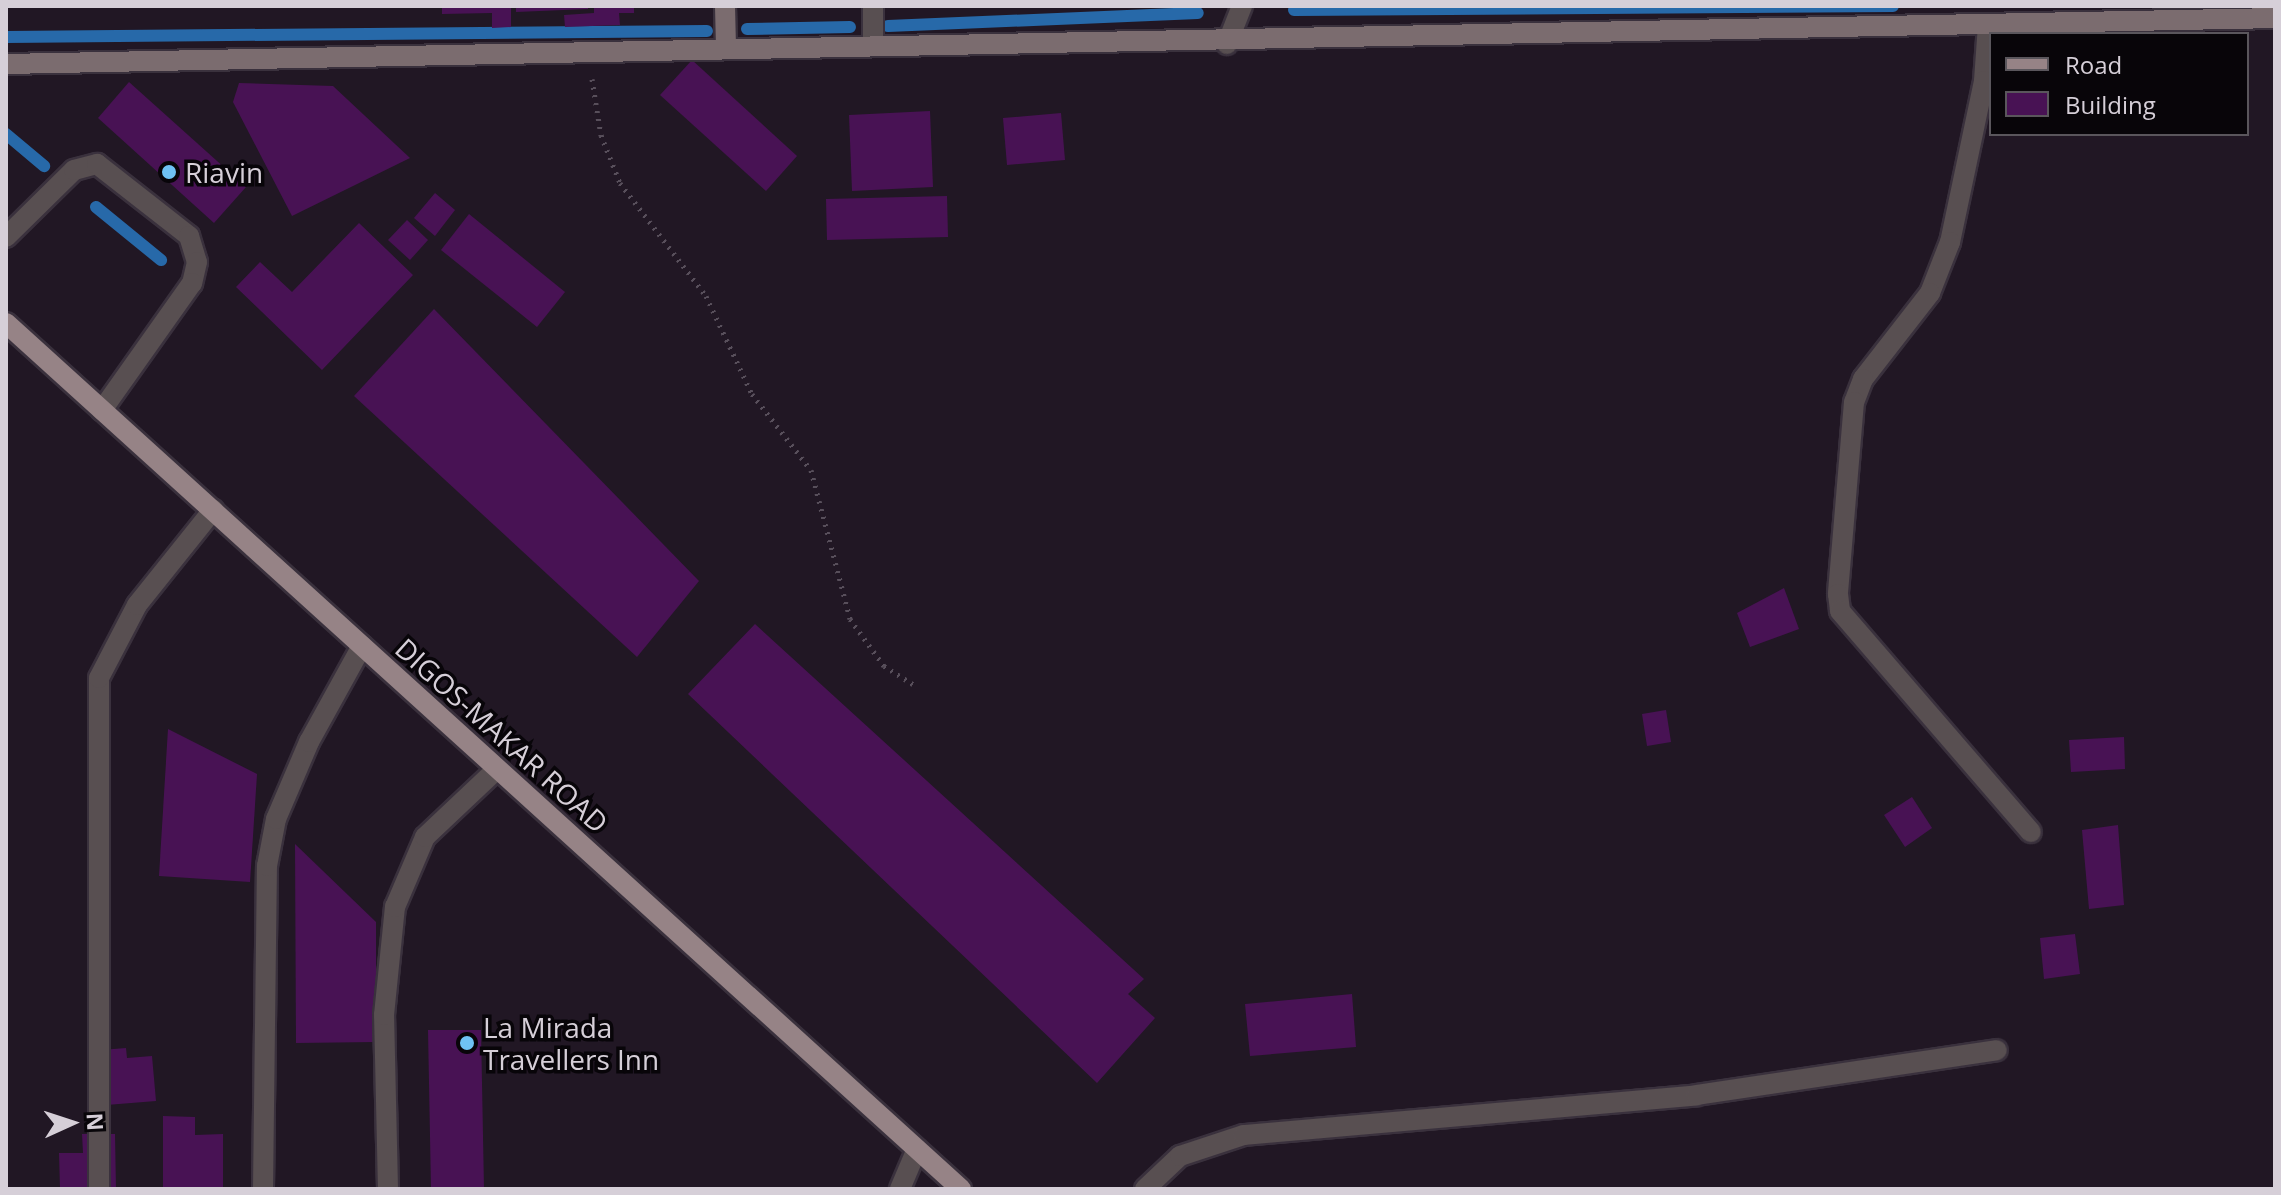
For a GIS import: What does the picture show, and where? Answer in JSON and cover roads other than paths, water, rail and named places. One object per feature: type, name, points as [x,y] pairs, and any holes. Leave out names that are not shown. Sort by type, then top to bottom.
[{"type":"main road","points":[[725,6],[726,47]]},
{"type":"main road","points":[[6,64],[726,47],[1227,44],[1988,25],[2095,14],[2275,18]]},
{"type":"main road","name":"DIGOS-MAKAR ROAD","points":[[6,323],[961,1189]]},
{"type":"street","points":[[873,6],[873,46]]},
{"type":"street","points":[[1227,44],[1242,6]]},
{"type":"street","points":[[1988,25],[1984,81],[1950,242],[1930,293],[1863,379],[1854,402],[1838,603],[2031,832]]},
{"type":"street","points":[[6,237],[74,170],[97,164],[189,236],[197,262],[192,283],[102,410]]},
{"type":"street","points":[[99,1189],[99,678],[137,605],[213,510]]},
{"type":"street","points":[[263,1189],[267,866],[276,819],[303,755],[362,646]]},
{"type":"street","points":[[388,1189],[384,1015],[395,907],[425,837],[497,769]]},
{"type":"street","points":[[1145,1189],[1180,1156],[1244,1135],[1697,1095],[1997,1050]]},
{"type":"street","points":[[900,1189],[917,1149]]},
{"type":"waterway","points":[[1294,10],[1893,6]]},
{"type":"waterway","points":[[888,26],[1198,13]]},
{"type":"waterway","points":[[747,29],[850,27]]},
{"type":"waterway","points":[[6,37],[707,31]]},
{"type":"waterway","points":[[6,134],[44,166]]},
{"type":"waterway","points":[[96,207],[161,260]]},
{"type":"place","name":"Riavin","points":[[169,172]]},
{"type":"place","name":"La Mirada Travellers Inn","points":[[467,1043]]}]
